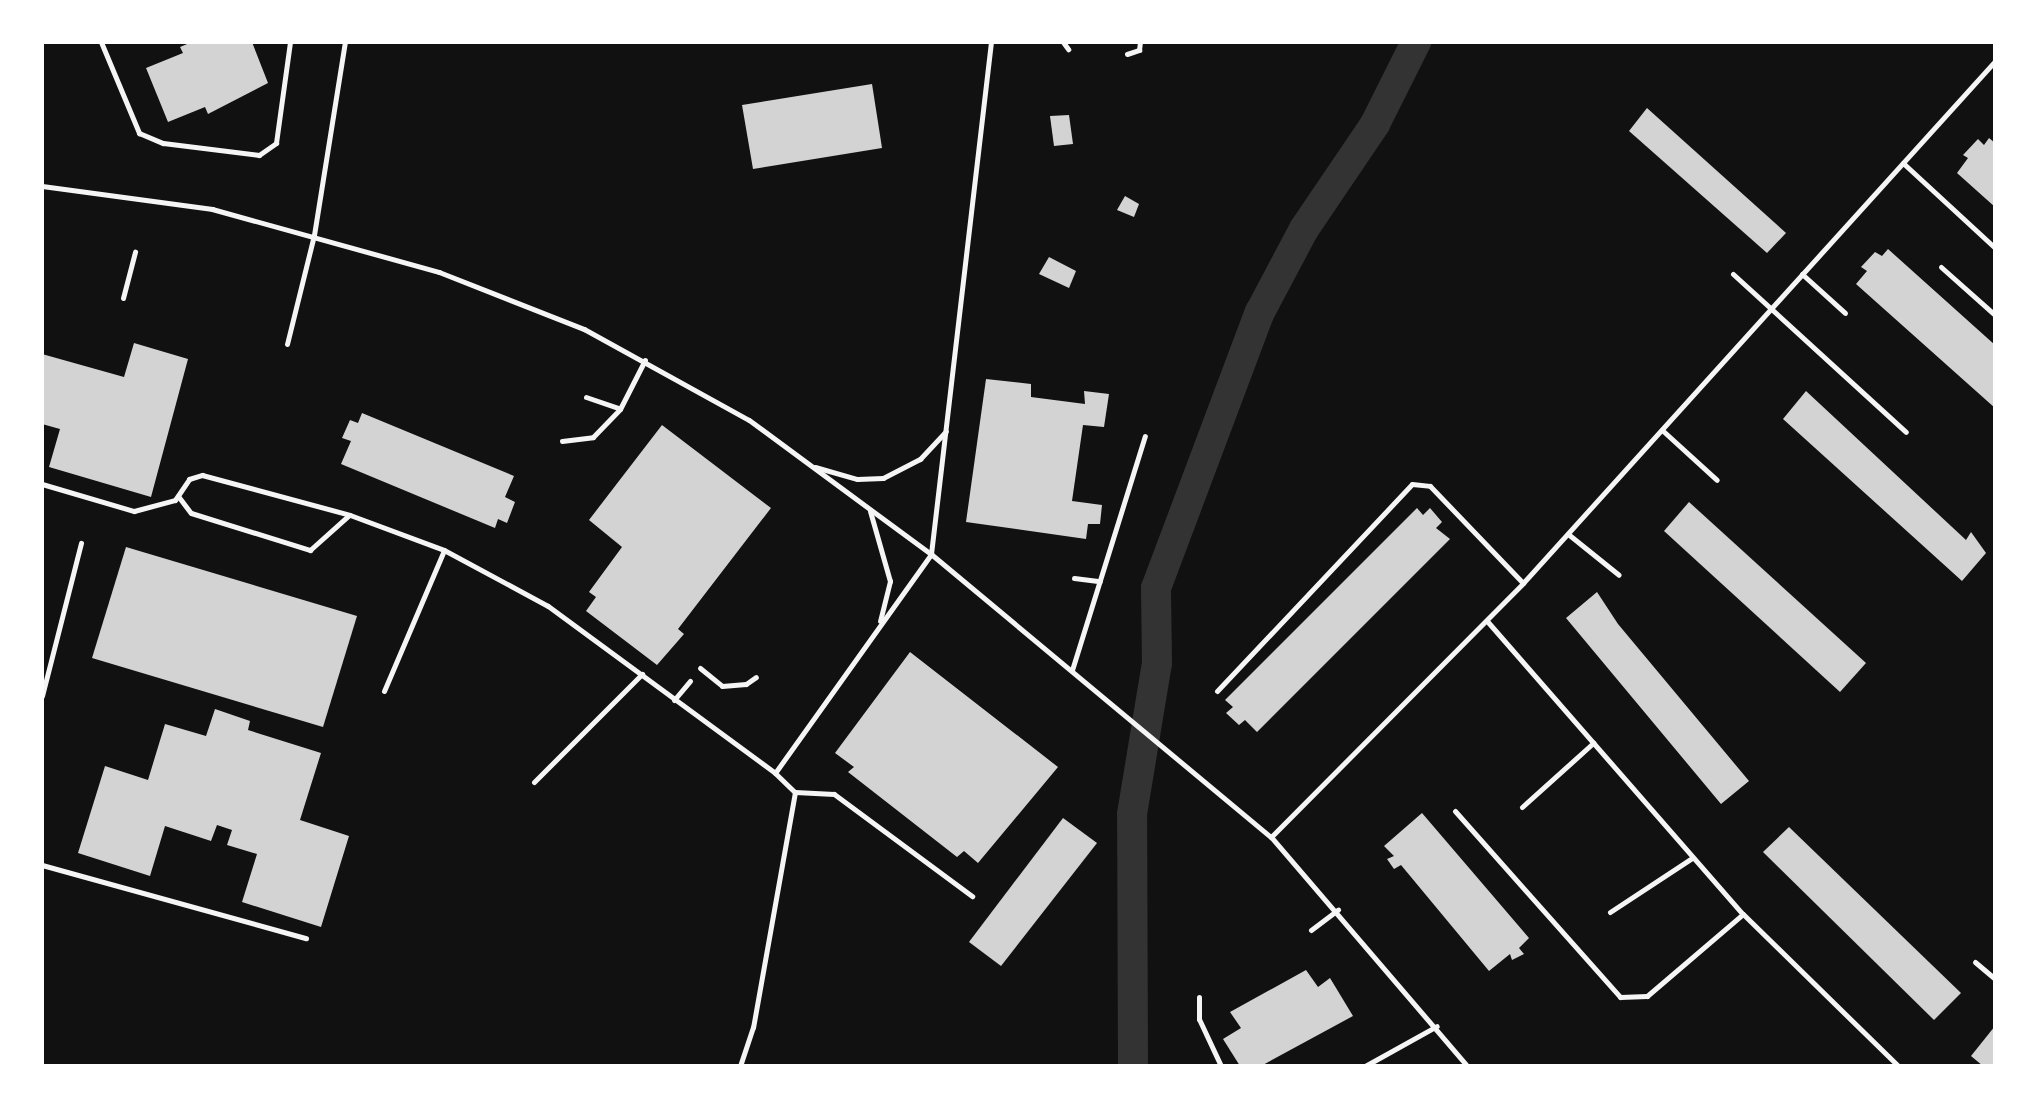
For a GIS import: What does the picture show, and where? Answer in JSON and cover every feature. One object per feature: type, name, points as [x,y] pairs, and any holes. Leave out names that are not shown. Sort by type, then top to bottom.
[{"type":"lane","points":[[101,42],[139,133],[163,143],[259,155],[276,143],[290,42]]},
{"type":"lane","points":[[287,344],[314,235],[345,42]]},
{"type":"lane","points":[[775,773],[931,554],[991,42]]},
{"type":"lane","points":[[1063,42],[1068,49]]},
{"type":"lane","points":[[1127,54],[1139,50],[1140,42]]},
{"type":"lane","points":[[1271,837],[1523,583],[1995,61]]},
{"type":"lane","points":[[1903,163],[1995,248]]},
{"type":"lane","points":[[42,186],[212,209],[439,272],[584,329],[749,420],[931,554],[1271,837],[1338,910],[1467,1066]]},
{"type":"lane","points":[[123,298],[135,252]]},
{"type":"lane","points":[[1941,267],[1995,315]]},
{"type":"lane","points":[[1733,274],[1906,432]]},
{"type":"lane","points":[[1802,274],[1845,313]]},
{"type":"lane","points":[[562,441],[593,437],[620,409],[645,360]]},
{"type":"lane","points":[[586,397],[620,409]]},
{"type":"lane","points":[[1662,430],[1717,480]]},
{"type":"lane","points":[[811,465],[857,479],[883,478],[920,459],[946,431]]},
{"type":"lane","points":[[1072,670],[1145,436]]},
{"type":"lane","points":[[42,484],[134,511],[178,496],[189,479],[202,475],[350,515],[444,550],[548,606],[775,773],[795,792],[834,794],[972,896]]},
{"type":"lane","points":[[1217,691],[1412,484],[1430,486],[1523,583]]},
{"type":"lane","points":[[178,496],[191,513],[310,550],[350,515]]},
{"type":"lane","points":[[869,508],[890,581],[877,629]]},
{"type":"lane","points":[[1568,534],[1619,575]]},
{"type":"lane","points":[[42,696],[81,543]]},
{"type":"lane","points":[[384,691],[444,550]]},
{"type":"lane","points":[[1074,578],[1100,581]]},
{"type":"lane","points":[[1487,621],[1743,914],[1898,1066]]},
{"type":"lane","points":[[700,668],[722,686],[746,684],[756,677]]},
{"type":"lane","points":[[534,782],[602,708],[642,674]]},
{"type":"lane","points":[[674,700],[690,681]]},
{"type":"lane","points":[[1522,807],[1593,743]]},
{"type":"lane","points":[[740,1066],[753,1027],[795,792]]},
{"type":"lane","points":[[1455,811],[1620,997],[1647,996],[1743,914]]},
{"type":"lane","points":[[1610,912],[1692,858]]},
{"type":"lane","points":[[42,865],[306,938]]},
{"type":"lane","points":[[1311,930],[1338,910]]},
{"type":"lane","points":[[1975,962],[1995,979]]},
{"type":"lane","points":[[1199,997],[1199,1019],[1221,1066]]},
{"type":"lane","points":[[1365,1066],[1437,1026]]},
{"type":"building","points":[[192,42],[252,42],[268,83],[208,114],[205,107],[168,122],[146,68],[183,53],[180,47]]},
{"type":"building","points":[[872,84],[882,148],[753,169],[742,105]]},
{"type":"building","points":[[1647,108],[1786,233],[1767,253],[1629,131]]},
{"type":"building","points":[[1069,115],[1073,144],[1054,146],[1050,116]]},
{"type":"building","points":[[1989,138],[1995,143],[1995,207],[1957,173],[1968,158],[1963,155],[1978,139],[1984,145]]},
{"type":"building","points":[[1125,196],[1139,204],[1134,217],[1117,210]]},
{"type":"building","points":[[1888,249],[1995,345],[1995,408],[1856,284],[1867,271],[1861,267],[1875,252],[1882,256]]},
{"type":"building","points":[[1049,257],[1076,271],[1069,288],[1039,274]]},
{"type":"building","points":[[134,343],[188,359],[151,497],[49,467],[60,429],[42,424],[42,354],[124,377]]},
{"type":"building","points":[[986,379],[1031,384],[1031,397],[1085,404],[1084,391],[1109,394],[1104,427],[1083,425],[1072,501],[1102,505],[1100,524],[1088,524],[1086,539],[966,522]]},
{"type":"building","points":[[1806,391],[1966,540],[1971,532],[1986,553],[1962,581],[1783,419]]},
{"type":"building","points":[[362,413],[514,476],[505,497],[515,502],[507,523],[498,519],[495,528],[341,464],[351,441],[342,438],[350,420],[358,423]]},
{"type":"building","points":[[662,425],[771,508],[678,629],[684,634],[657,665],[586,611],[596,597],[589,592],[622,547],[589,520]]},
{"type":"building","points":[[1689,502],[1866,663],[1840,692],[1664,531]]},
{"type":"building","points":[[1417,508],[1423,515],[1430,508],[1442,522],[1436,528],[1450,539],[1257,732],[1245,720],[1239,725],[1226,713],[1233,707],[1225,700]]},
{"type":"building","points":[[126,547],[357,616],[323,727],[92,658]]},
{"type":"building","points":[[1597,592],[1618,624],[1749,781],[1721,804],[1566,618]]},
{"type":"building","points":[[910,652],[1058,767],[978,863],[964,851],[957,857],[848,772],[854,767],[835,753]]},
{"type":"building","points":[[215,709],[250,721],[248,730],[321,753],[300,820],[349,836],[321,927],[242,902],[257,854],[227,845],[232,830],[217,825],[211,841],[165,826],[150,876],[78,853],[105,766],[148,780],[165,724],[206,736]]},
{"type":"building","points":[[1422,813],[1529,938],[1519,948],[1524,954],[1512,960],[1510,954],[1489,971],[1401,865],[1394,869],[1387,859],[1394,856],[1384,846]]},
{"type":"building","points":[[1063,818],[1097,843],[1001,966],[969,942]]},
{"type":"building","points":[[1789,827],[1961,993],[1934,1020],[1763,852]]},
{"type":"building","points":[[1306,970],[1318,987],[1330,978],[1353,1016],[1261,1066],[1240,1066],[1223,1039],[1241,1028],[1230,1012]]},
{"type":"building","points":[[1995,1026],[1995,1066],[1983,1066],[1971,1056]]},
{"type":"waterway","points":[[1133,1066],[1132,814],[1157,663],[1156,588],[1260,312],[1304,229],[1375,124],[1416,42]]}]
